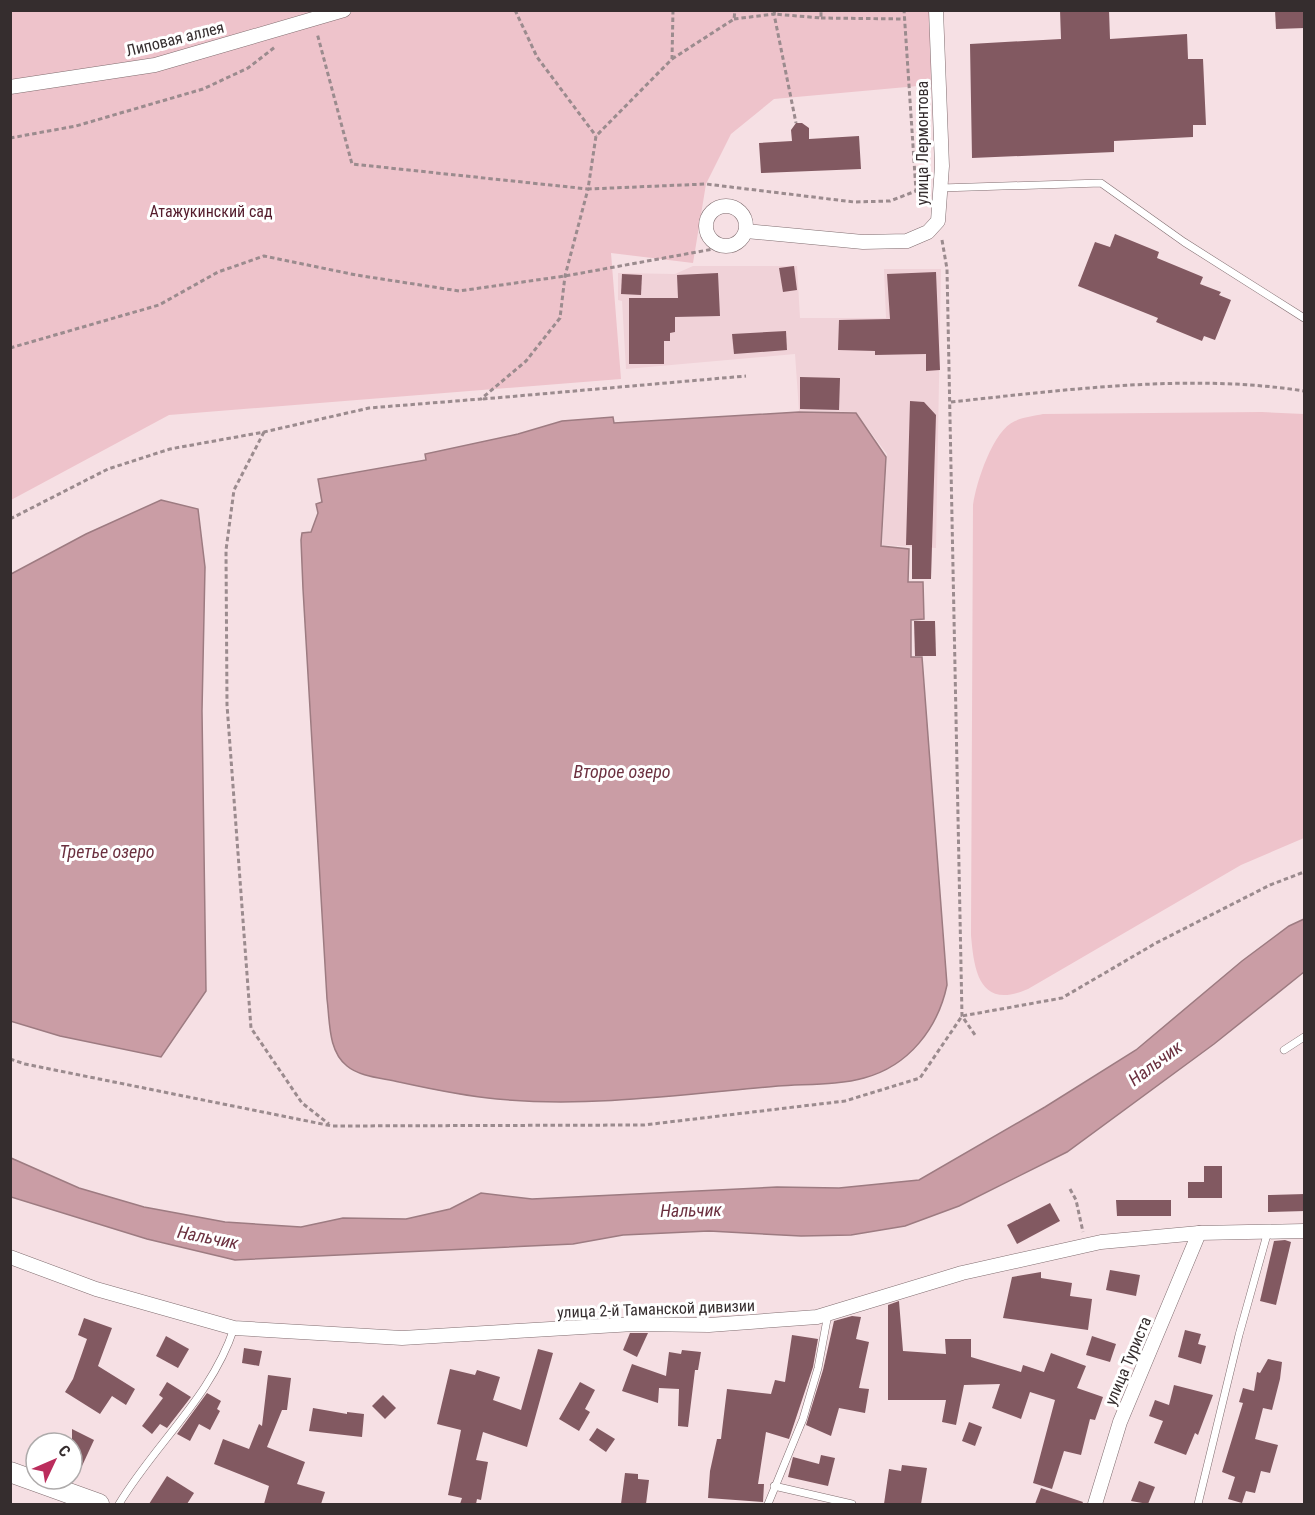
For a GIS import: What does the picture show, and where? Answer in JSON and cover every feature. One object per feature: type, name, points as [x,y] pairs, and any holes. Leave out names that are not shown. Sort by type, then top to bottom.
[{"type":"street","name":"Липовая аллея","points":[[10,87],[155,65],[312,14],[344,10]]},
{"type":"street","name":"улица Лермонтова","points":[[746,231],[863,242],[908,241],[928,232],[938,221],[941,188],[940,84],[936,10]]},
{"type":"street","points":[[728,206],[739,210],[746,220],[746,231],[740,241],[730,246],[719,245],[710,238],[706,227],[709,216],[717,208],[728,206]]},
{"type":"street","name":"улица 2-й Таманской дивизии","points":[[10,1257],[96,1289],[234,1328],[402,1338],[634,1324],[709,1325],[817,1317],[962,1273],[1085,1245],[1199,1233],[1305,1231]]},
{"type":"street","name":"улица Туриста","points":[[1095,1504],[1120,1422],[1199,1233]]},
{"type":"street","points":[[10,1472],[99,1504]]},
{"type":"lane","points":[[941,188],[1101,183],[1184,242],[1305,318]]},
{"type":"lane","points":[[1284,1050],[1305,1037]]},
{"type":"lane","points":[[1198,1504],[1239,1335],[1268,1231]]},
{"type":"lane","points":[[768,1504],[803,1419],[818,1368],[828,1314]]},
{"type":"lane","points":[[119,1504],[143,1468],[210,1381],[225,1354],[234,1328]]},
{"type":"lane","points":[[774,1486],[852,1504]]},
{"type":"path","points":[[515,10],[537,57],[596,136]]},
{"type":"path","points":[[672,59],[673,10]]},
{"type":"path","points":[[734,19],[735,10]]},
{"type":"path","points":[[821,18],[822,10]]},
{"type":"path","points":[[312,14],[352,164],[588,189],[706,184],[854,202],[890,201],[916,191],[904,10]]},
{"type":"path","points":[[774,12],[796,123]]},
{"type":"path","points":[[481,399],[526,361],[560,318],[565,276],[588,189],[596,136],[672,59],[734,19],[774,12],[821,18],[904,19]]},
{"type":"path","points":[[10,138],[76,126],[203,89],[248,69],[276,47]]},
{"type":"path","points":[[938,221],[947,269],[962,1016],[975,1035]]},
{"type":"path","points":[[10,348],[159,305],[218,272],[264,256],[356,275],[459,291],[565,276],[730,246]]},
{"type":"path","points":[[10,519],[108,469],[170,449],[264,432],[369,408],[746,376]]},
{"type":"path","points":[[950,402],[1092,387],[1260,384],[1305,391]]},
{"type":"path","points":[[264,432],[234,490],[226,550],[227,705],[251,1028],[302,1103],[332,1126]]},
{"type":"path","points":[[10,1059],[25,1064],[332,1126],[645,1125],[845,1101],[920,1078],[962,1016],[1062,998],[1156,943],[1270,885],[1305,872]]},
{"type":"path","points":[[1070,1189],[1076,1200],[1085,1245]]},
{"type":"shaded area","points":[[693,266],[797,266],[800,318],[886,318],[884,269],[941,269],[936,548],[882,545],[887,454],[855,412],[799,411],[795,354],[626,369],[622,301],[618,300],[618,273],[675,274]]},
{"type":"green space","name":"Атажукинский сад","points":[[11,11],[936,11],[940,84],[774,99],[731,134],[706,184],[693,263],[611,253],[621,379],[169,415],[11,500]]},
{"type":"green space","points":[[1262,412],[1304,414],[1304,838],[1241,865],[1028,989],[999,995],[990,991],[978,974],[974,962],[971,935],[973,505],[987,458],[1007,426],[1018,420],[1043,414]]},
{"type":"water","name":"Второе озеро","points":[[799,412],[856,413],[886,457],[881,546],[909,549],[908,582],[923,582],[924,619],[911,620],[911,657],[922,657],[947,985],[937,1016],[929,1030],[908,1055],[880,1072],[864,1078],[833,1083],[638,1099],[567,1102],[497,1099],[435,1090],[372,1077],[352,1070],[341,1060],[333,1044],[327,999],[303,589],[301,540],[302,533],[311,532],[318,513],[316,504],[322,502],[318,479],[426,460],[425,454],[518,434],[562,421],[613,417],[614,423]]},
{"type":"water","name":"Третье озеро","points":[[161,500],[198,509],[205,567],[202,711],[206,991],[161,1057],[60,1036],[10,1021],[11,574],[86,534]]},
{"type":"water","name":"Нальчик","points":[[1304,919],[1304,972],[1214,1044],[1067,1152],[959,1206],[905,1226],[851,1235],[801,1236],[709,1231],[623,1235],[573,1244],[235,1260],[147,1239],[11,1197],[11,1158],[79,1188],[144,1207],[225,1222],[301,1227],[343,1218],[406,1219],[450,1209],[481,1193],[532,1199],[777,1187],[839,1188],[919,1180],[1045,1107],[1136,1050],[1242,961],[1289,926]]},
{"type":"building","points":[[1060,10],[1109,10],[1110,39],[1187,34],[1188,59],[1203,59],[1206,125],[1193,125],[1193,137],[1114,141],[1114,152],[972,158],[970,44],[1061,39]]},
{"type":"building","points":[[1275,10],[1305,10],[1305,28],[1276,29]]},
{"type":"building","points":[[796,123],[802,123],[809,128],[809,139],[859,136],[861,169],[761,173],[759,143],[792,141],[791,130]]},
{"type":"building","points":[[1115,234],[1159,252],[1157,258],[1203,277],[1200,284],[1221,292],[1219,295],[1231,300],[1215,340],[1204,336],[1202,341],[1156,322],[1158,318],[1078,286],[1095,242],[1110,247]]},
{"type":"building","points":[[794,266],[797,290],[783,292],[779,268]]},
{"type":"building","points":[[936,272],[940,370],[926,371],[926,354],[875,355],[875,351],[838,350],[839,320],[890,319],[887,274]]},
{"type":"building","points":[[718,273],[720,316],[675,317],[675,332],[670,333],[670,341],[664,341],[664,364],[629,364],[629,298],[678,298],[677,275]]},
{"type":"building","points":[[622,274],[642,275],[641,295],[621,294]]},
{"type":"building","points":[[786,331],[787,350],[734,354],[732,334]]},
{"type":"building","points":[[800,377],[840,378],[839,410],[800,409]]},
{"type":"building","points":[[910,401],[924,402],[936,415],[931,579],[912,579],[912,545],[906,545]]},
{"type":"building","points":[[914,621],[935,621],[936,656],[915,656]]},
{"type":"building","points":[[1204,1166],[1222,1166],[1222,1198],[1188,1198],[1188,1182],[1204,1182]]},
{"type":"building","points":[[1305,1194],[1305,1211],[1268,1212],[1268,1195]]},
{"type":"building","points":[[1116,1200],[1171,1200],[1171,1216],[1117,1216]]},
{"type":"building","points":[[1050,1203],[1060,1221],[1017,1244],[1007,1225]]},
{"type":"building","points":[[1274,1241],[1291,1242],[1276,1305],[1260,1301]]},
{"type":"building","points":[[1110,1270],[1140,1275],[1136,1296],[1106,1290]]},
{"type":"building","points":[[1041,1272],[1041,1278],[1072,1283],[1070,1296],[1092,1299],[1088,1330],[1003,1318],[1012,1277]]},
{"type":"building","points":[[899,1301],[903,1351],[946,1354],[945,1339],[971,1339],[971,1357],[1021,1372],[1023,1365],[1044,1372],[1051,1353],[1086,1366],[1077,1388],[1103,1397],[1095,1420],[1090,1419],[1081,1455],[1064,1451],[1052,1489],[1033,1483],[1055,1400],[1030,1392],[1021,1419],[992,1408],[1000,1384],[964,1385],[956,1425],[942,1422],[946,1400],[888,1400],[888,1305]]},
{"type":"building","points":[[852,1316],[861,1317],[856,1339],[869,1342],[859,1388],[869,1389],[865,1413],[839,1408],[831,1436],[806,1425],[823,1370],[834,1321]]},
{"type":"building","points":[[84,1318],[112,1328],[98,1366],[135,1389],[126,1405],[112,1396],[100,1414],[65,1392],[73,1379],[87,1339],[78,1335]]},
{"type":"building","points":[[1185,1330],[1201,1334],[1198,1344],[1206,1346],[1201,1364],[1178,1357]]},
{"type":"building","points":[[630,1333],[648,1333],[637,1357],[623,1350]]},
{"type":"building","points":[[792,1335],[818,1339],[813,1367],[789,1439],[766,1432],[758,1484],[764,1484],[763,1502],[708,1498],[710,1471],[717,1439],[721,1439],[727,1389],[771,1394],[775,1380],[785,1382]]},
{"type":"building","points":[[166,1336],[189,1349],[178,1368],[156,1356]]},
{"type":"building","points":[[1092,1336],[1116,1344],[1110,1362],[1086,1355]]},
{"type":"building","points":[[244,1348],[262,1351],[259,1366],[242,1363]]},
{"type":"building","points":[[538,1349],[553,1353],[527,1447],[483,1432],[476,1460],[488,1462],[481,1500],[477,1499],[476,1504],[460,1504],[462,1498],[448,1495],[461,1430],[437,1424],[450,1369],[475,1375],[477,1370],[500,1377],[493,1400],[521,1410]]},
{"type":"building","points":[[682,1350],[701,1352],[698,1370],[695,1370],[688,1427],[678,1426],[679,1389],[659,1388],[658,1403],[622,1391],[632,1364],[666,1376],[669,1352],[681,1354]]},
{"type":"building","points":[[1268,1359],[1282,1362],[1280,1379],[1272,1410],[1263,1408],[1255,1439],[1278,1445],[1270,1473],[1261,1471],[1255,1493],[1246,1491],[1242,1503],[1228,1499],[1235,1477],[1222,1472],[1243,1403],[1239,1402],[1243,1388],[1254,1391],[1257,1372],[1260,1373]]},
{"type":"building","points":[[268,1375],[291,1378],[287,1410],[282,1410],[267,1447],[305,1462],[297,1484],[325,1492],[321,1504],[264,1504],[269,1486],[214,1464],[223,1439],[249,1449],[259,1424],[262,1426]]},
{"type":"building","points":[[167,1382],[191,1397],[167,1428],[160,1424],[152,1434],[142,1426],[163,1398],[159,1395]]},
{"type":"building","points":[[580,1382],[595,1390],[585,1409],[590,1412],[579,1431],[559,1419]]},
{"type":"building","points":[[1174,1385],[1213,1395],[1198,1435],[1195,1433],[1186,1455],[1154,1443],[1163,1421],[1149,1416],[1155,1400],[1169,1405]]},
{"type":"building","points":[[207,1393],[221,1401],[217,1409],[220,1411],[210,1430],[199,1424],[190,1441],[177,1434]]},
{"type":"building","points":[[383,1395],[396,1408],[385,1419],[372,1406]]},
{"type":"building","points":[[313,1408],[347,1414],[347,1412],[364,1414],[362,1437],[309,1431]]},
{"type":"building","points":[[969,1422],[982,1427],[975,1446],[962,1441]]},
{"type":"building","points":[[597,1428],[615,1439],[606,1452],[589,1440]]},
{"type":"building","points":[[84,1435],[94,1440],[84,1462]]},
{"type":"building","points":[[821,1455],[835,1458],[828,1486],[788,1477],[793,1457],[819,1464]]},
{"type":"building","points":[[902,1465],[927,1468],[921,1504],[884,1504],[889,1469],[901,1471]]},
{"type":"building","points":[[625,1473],[638,1474],[638,1479],[649,1480],[646,1504],[621,1504]]},
{"type":"building","points":[[167,1476],[194,1493],[187,1504],[149,1504]]},
{"type":"building","points":[[1139,1481],[1155,1487],[1148,1504],[1131,1501]]},
{"type":"building","points":[[1041,1488],[1083,1502],[1082,1504],[1035,1504]]}]
